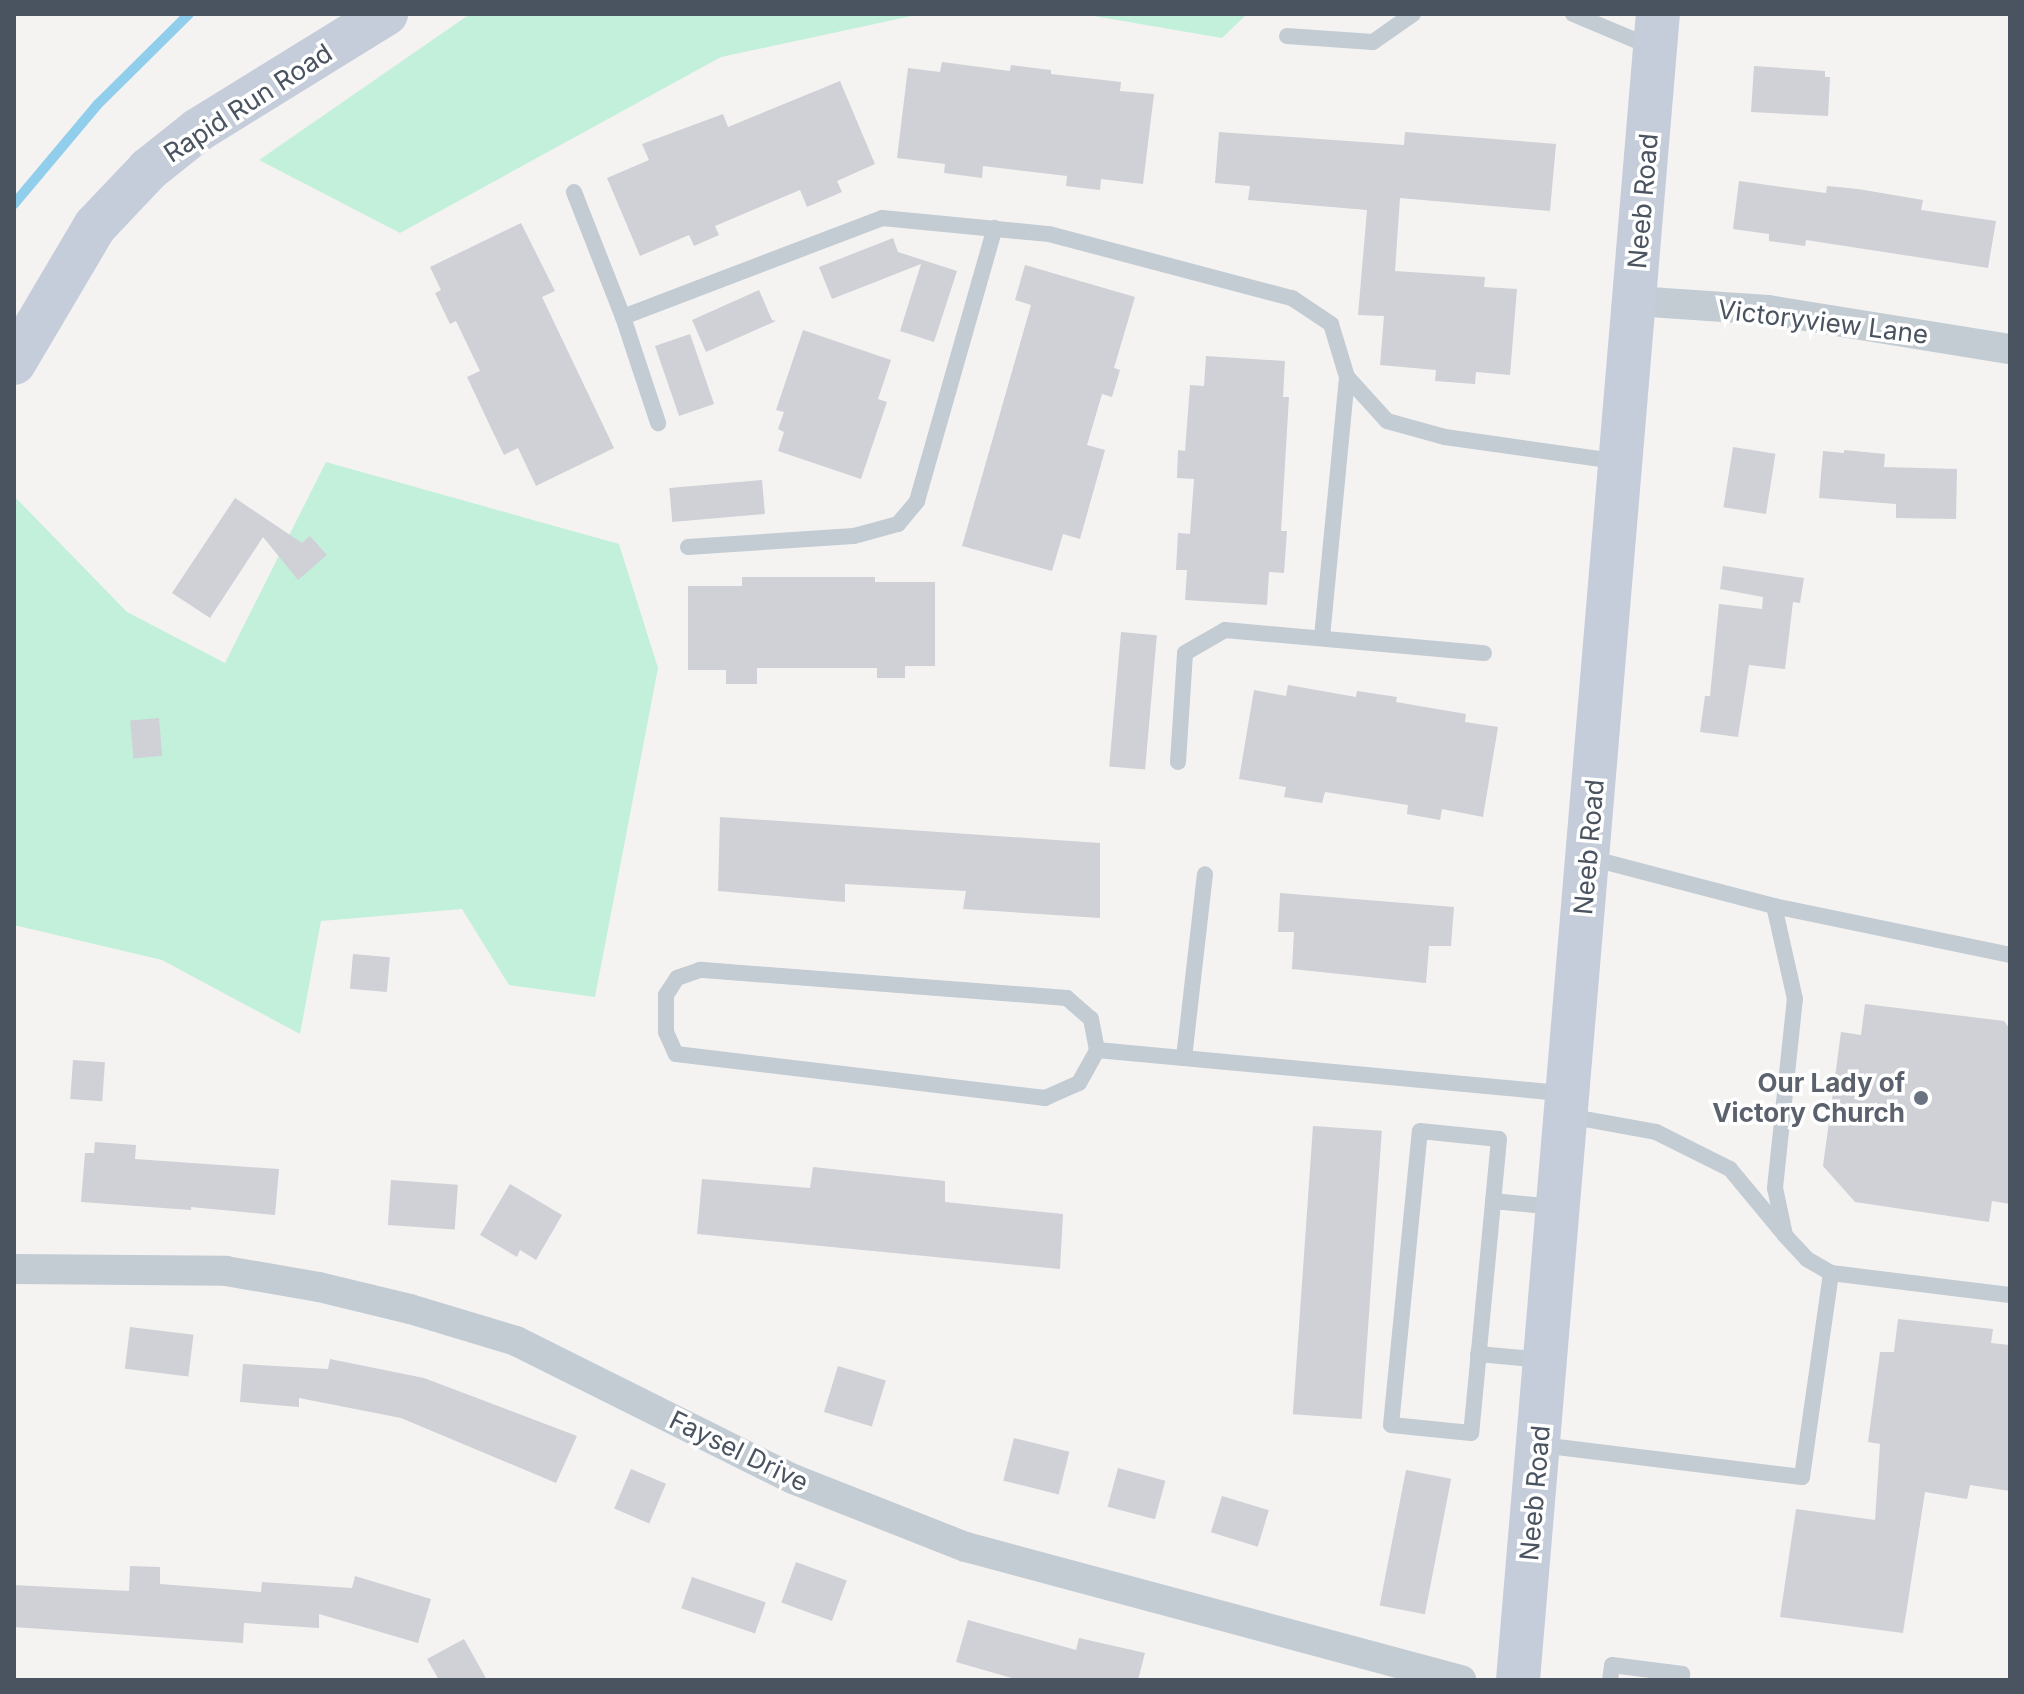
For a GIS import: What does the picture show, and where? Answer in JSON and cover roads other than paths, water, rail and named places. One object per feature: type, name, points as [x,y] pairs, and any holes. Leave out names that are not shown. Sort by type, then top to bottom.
[{"type":"street","name":"Rapid Run Road","points":[[14,363],[95,226],[149,169],[198,130],[386,14]]},
{"type":"street","name":"Neeb Road","points":[[1518,1680],[1657,32]]},
{"type":"street","name":"Victoryview Lane","points":[[1635,301],[1768,310],[2010,349]]},
{"type":"street","name":"Faysel Drive","points":[[14,1269],[226,1271],[319,1287],[410,1309],[516,1341],[793,1479],[966,1547],[1461,1680]]},
{"type":"lane","points":[[1287,36],[1373,42],[1413,14]]},
{"type":"lane","points":[[1573,14],[1657,32]]},
{"type":"lane","points":[[574,192],[623,317],[658,423]]},
{"type":"lane","points":[[623,317],[882,218],[1049,234],[1292,298],[1331,324],[1347,377],[1322,637]]},
{"type":"lane","points":[[688,547],[854,536],[898,524],[917,501],[995,228]]},
{"type":"lane","points":[[1347,377],[1387,421],[1445,437],[1621,462]]},
{"type":"lane","points":[[1178,762],[1185,653],[1225,630],[1484,653]]},
{"type":"lane","points":[[1588,857],[1774,906],[2010,955]]},
{"type":"lane","points":[[1184,1058],[1205,874]]},
{"type":"lane","points":[[1774,906],[1795,999],[1775,1188],[1785,1235]]},
{"type":"lane","points":[[700,970],[1067,998],[1091,1019],[1097,1050],[1079,1083],[1045,1098],[691,1056],[676,1054],[666,1032],[666,995],[677,978],[700,970]]},
{"type":"lane","points":[[1097,1050],[1568,1105],[1656,1132],[1730,1169],[1807,1259],[1831,1273],[2010,1295]]},
{"type":"lane","points":[[1420,1131],[1499,1139],[1478,1354],[1471,1433],[1391,1425],[1420,1131]]},
{"type":"lane","points":[[1493,1201],[1558,1207]]},
{"type":"lane","points":[[1539,1445],[1802,1477],[1831,1273]]},
{"type":"lane","points":[[1478,1354],[1547,1360]]},
{"type":"lane","points":[[1610,1680],[1612,1665],[1682,1674],[1681,1680]]},
{"type":"waterway","points":[[14,204],[97,105],[189,14]]},
{"type":"place","name":"Our Lady of Victory Church","points":[[1921,1098]]}]
